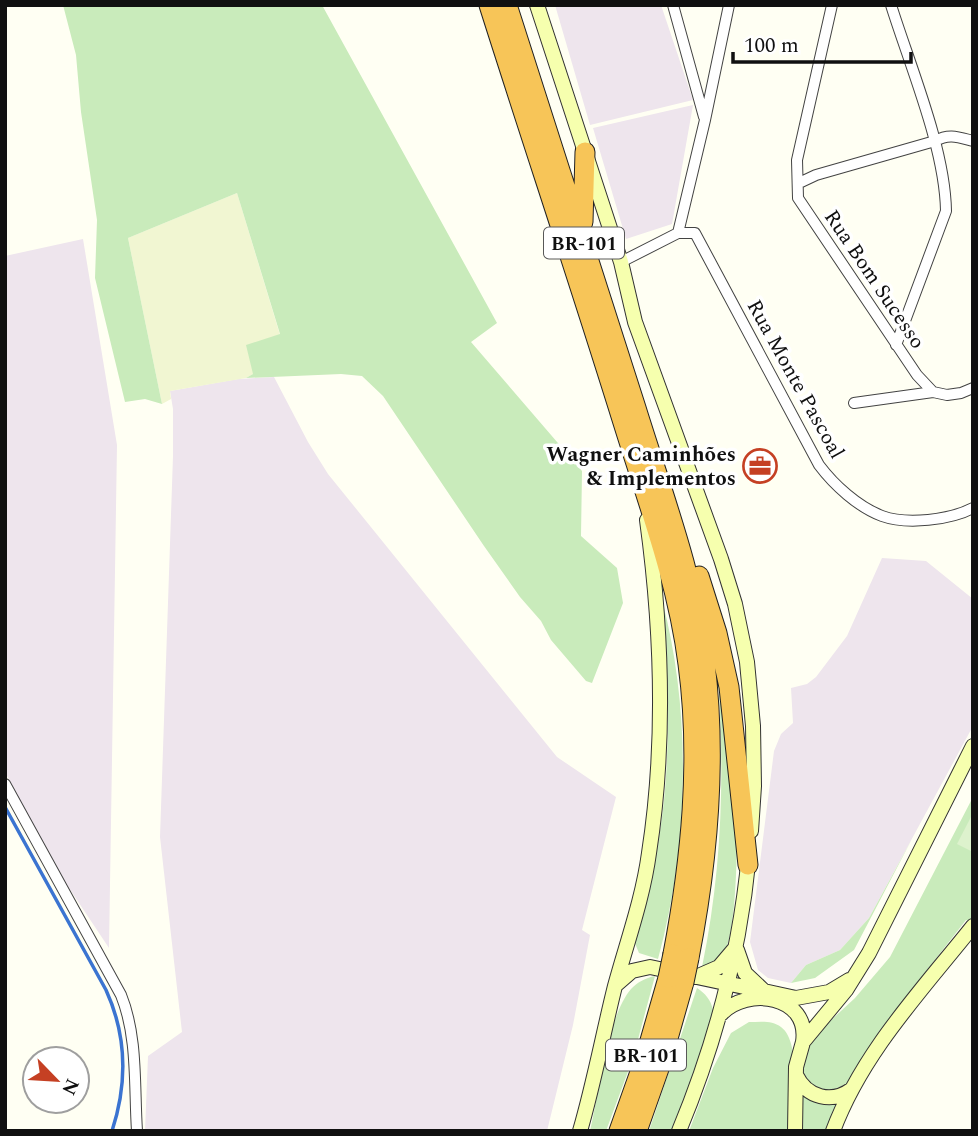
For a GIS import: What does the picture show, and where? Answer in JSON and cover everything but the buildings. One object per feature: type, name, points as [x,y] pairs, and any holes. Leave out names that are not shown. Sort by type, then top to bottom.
[{"type":"highway","name":"BR-101","points":[[489,5],[651,485],[694,604],[708,691],[710,754],[703,883],[681,956],[683,979],[661,1063],[637,1131]]},
{"type":"highway","name":"BR-101","points":[[507,5],[583,240],[651,485]]},
{"type":"highway","points":[[583,240],[582,190],[585,152]]},
{"type":"highway","points":[[651,485],[698,573],[724,660],[736,738],[748,865]]},
{"type":"highway","name":"BR-101","points":[[619,1131],[645,1058],[683,979]]},
{"type":"street","points":[[537,5],[621,262],[635,322],[725,570],[747,662],[754,756],[748,865],[728,986],[679,1131]]},
{"type":"street","points":[[673,5],[705,120]]},
{"type":"street","points":[[621,262],[678,233],[729,5]]},
{"type":"street","name":"Rua Bom Sucesso","points":[[832,5],[795,170],[799,183],[798,198],[896,345],[933,392]]},
{"type":"street","points":[[891,5],[935,141],[946,211],[896,345]]},
{"type":"street","points":[[799,183],[816,175],[935,141],[944,136],[952,135],[973,141]]},
{"type":"street","name":"Rua Monte Pascoal","points":[[678,233],[695,233],[819,465],[838,486],[884,517],[930,520],[972,511]]},
{"type":"street","points":[[854,403],[933,392],[947,395],[973,388]]},
{"type":"street","points":[[651,485],[660,730],[649,852],[631,953],[650,967],[683,979],[708,984],[716,995],[720,1014]]},
{"type":"street","points":[[795,1131],[797,1058],[803,1042],[858,972],[973,746]]},
{"type":"street","points":[[5,784],[116,985],[128,1012],[137,1131]]},
{"type":"street","points":[[580,1131],[636,915]]},
{"type":"street","points":[[834,1131],[852,1089],[886,1036],[973,926]]},
{"type":"street","points":[[683,979],[719,967],[736,946]]},
{"type":"street","points":[[736,946],[745,973],[765,995],[793,1008],[803,1026],[803,1042]]},
{"type":"street","points":[[616,985],[632,971],[650,967]]},
{"type":"street","points":[[683,979],[765,995],[796,998],[818,995],[840,986],[858,972]]},
{"type":"street","points":[[720,1014],[734,1004],[765,995]]},
{"type":"street","points":[[796,1075],[807,1090],[818,1096],[832,1098],[852,1089]]},
{"type":"shaded area","points":[[555,5],[661,5],[693,100],[590,125]]},
{"type":"shaded area","points":[[693,105],[672,224],[626,239],[593,128]]},
{"type":"shaded area","points":[[83,239],[117,445],[109,948],[55,867],[5,772],[5,256]]},
{"type":"shaded area","points":[[274,377],[328,474],[557,757],[616,797],[582,930],[590,935],[573,1025],[547,1131],[145,1131],[148,1056],[182,1032],[160,837],[173,456],[173,409],[170,391],[238,379]]},
{"type":"shaded area","points":[[882,558],[926,561],[973,599],[973,726],[869,918],[840,950],[806,965],[791,983],[768,978],[758,970],[750,942],[774,751],[781,734],[793,723],[791,688],[807,684],[816,677],[847,636]]},
{"type":"green space","points":[[63,5],[322,5],[497,323],[471,342],[582,471],[581,536],[617,568],[623,603],[592,683],[586,681],[551,640],[541,621],[520,597],[484,546],[383,396],[362,376],[341,374],[246,378],[253,374],[246,345],[280,334],[237,193],[128,238],[162,404],[145,399],[125,402],[95,278],[97,220],[81,112],[76,55]]},
{"type":"green space","points":[[237,193],[280,335],[253,374],[246,378],[170,391],[171,399],[162,404],[128,238]]},
{"type":"green space","points":[[662,600],[672,643],[678,688],[683,780],[676,871],[658,959],[639,953],[634,941],[660,831],[667,765],[668,698]]},
{"type":"green space","points":[[716,650],[737,831],[736,875],[728,944],[720,959],[702,967],[715,888],[721,809],[721,730]]},
{"type":"green space","points":[[973,797],[973,919],[966,920],[878,1033],[879,1038],[848,1083],[829,1092],[813,1087],[802,1074],[802,1055],[814,1036],[855,998],[890,957]]},
{"type":"green space","points":[[973,813],[973,852],[957,844]]},
{"type":"green space","points":[[912,839],[854,950],[815,978],[791,983],[806,965],[840,950],[869,918]]},
{"type":"green space","points":[[655,976],[633,1058],[606,1131],[590,1131],[616,1018],[631,989]]},
{"type":"green space","points":[[697,988],[707,997],[713,1010],[703,1051],[672,1131],[649,1131]]},
{"type":"green space","points":[[749,1022],[774,1023],[788,1035],[795,1076],[792,1131],[689,1131],[713,1068],[731,1033]]},
{"type":"green space","points":[[802,1094],[821,1104],[839,1105],[828,1131],[801,1131]]},
{"type":"waterway","points":[[5,807],[113,1007],[121,1042],[123,1077],[112,1131]]},
{"type":"place","name":"Wagner Caminhões & Implementos","points":[[760,466]]}]
